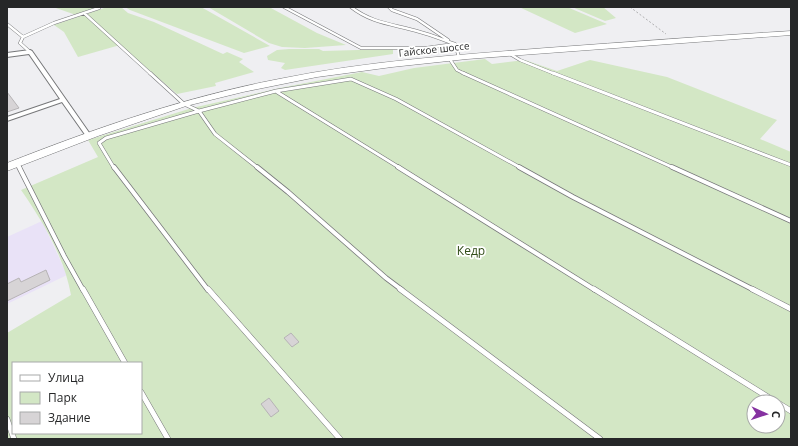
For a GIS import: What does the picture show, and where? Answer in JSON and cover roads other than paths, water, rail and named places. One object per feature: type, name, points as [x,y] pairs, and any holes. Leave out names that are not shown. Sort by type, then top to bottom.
[{"type":"main road","name":"Гайское шоссе","points":[[12,165],[136,118],[244,88],[299,78],[420,60],[791,33]]},
{"type":"street","points":[[7,55],[30,52],[88,135]]},
{"type":"street","points":[[7,119],[63,100]]},
{"type":"lane","points":[[284,7],[360,48],[426,48],[455,44]]},
{"type":"lane","points":[[351,7],[363,16],[373,20],[420,32],[455,44]]},
{"type":"lane","points":[[389,7],[392,10],[417,19],[455,44],[459,57]]},
{"type":"lane","points":[[30,52],[20,43],[23,37],[54,23],[99,8]]},
{"type":"lane","points":[[84,13],[184,104],[199,111],[215,134],[288,192],[386,278],[600,439]]},
{"type":"lane","points":[[7,24],[23,37]]},
{"type":"lane","points":[[509,53],[520,60],[791,165]]},
{"type":"lane","points":[[449,58],[457,70],[791,221]]},
{"type":"lane","points":[[340,439],[214,297],[119,176],[99,143],[106,138],[199,111],[276,92],[351,79],[396,100],[573,197],[791,309]]},
{"type":"lane","points":[[276,92],[763,394]]},
{"type":"lane","points":[[12,165],[123,362]]},
{"type":"lane","points":[[142,394],[168,439]]},
{"type":"lane","points":[[7,419],[12,433]]},
{"type":"park label","name":"Кедр","points":[[471,251]]}]
